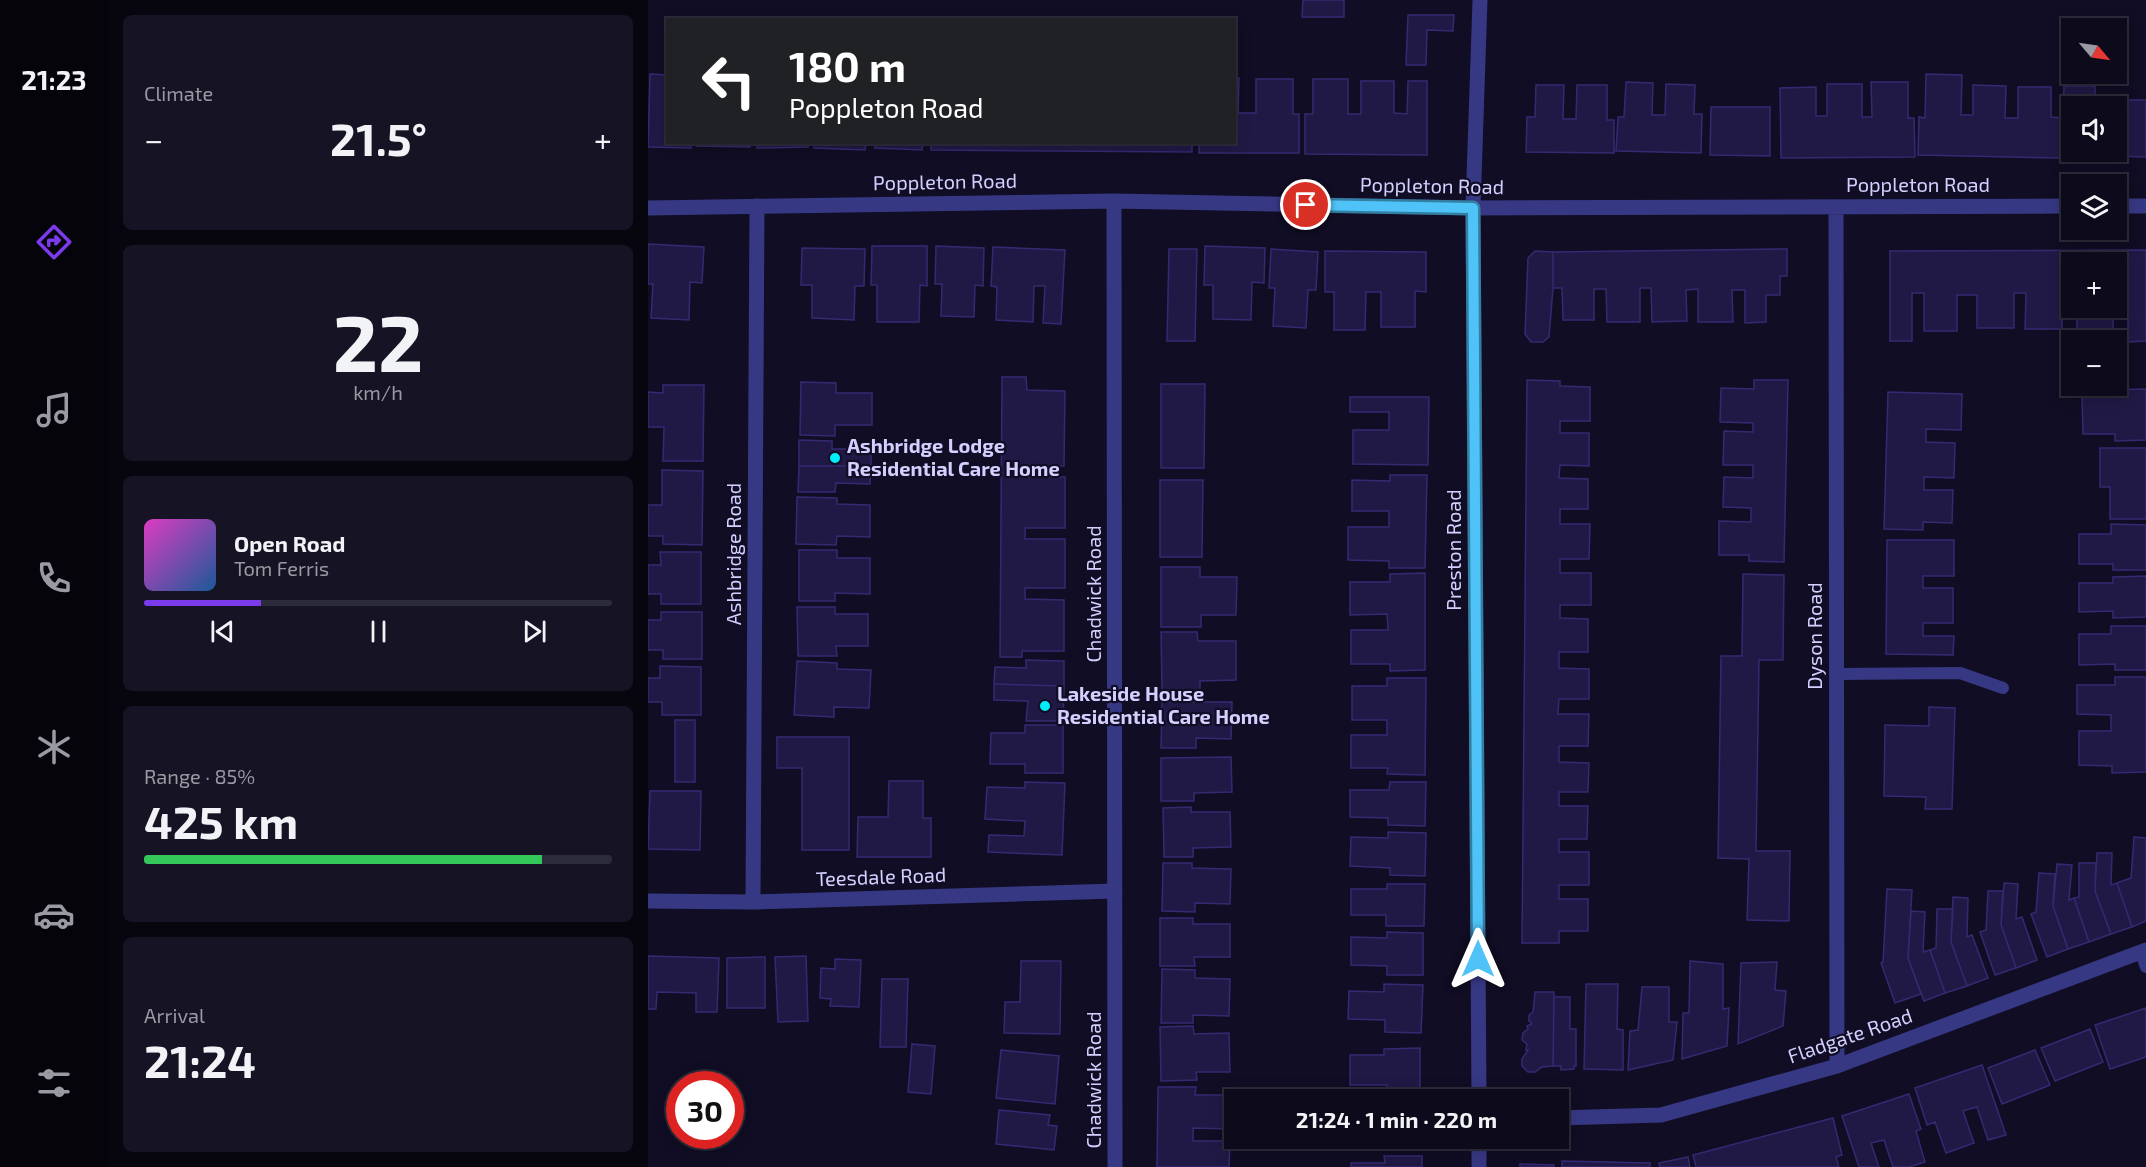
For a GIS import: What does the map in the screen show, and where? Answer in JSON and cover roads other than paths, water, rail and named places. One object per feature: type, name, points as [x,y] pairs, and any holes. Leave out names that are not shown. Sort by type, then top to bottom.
[{"type":"street","name":"Preston Road","points":[[1479,1089],[1473,208],[1480,0]]},
{"type":"street","name":"Poppleton Road","points":[[648,208],[1114,201],[1473,208],[2061,206]]},
{"type":"street","name":"Chadwick Road","points":[[1114,201],[1115,1167]]},
{"type":"street","name":"Ashbridge Road","points":[[753,902],[757,206]]},
{"type":"street","points":[[2127,206],[2146,206]]},
{"type":"street","name":"Dyson Road","points":[[1836,207],[1837,1066]]},
{"type":"street","name":"Teesdale Road","points":[[648,901],[753,902],[1115,891]]},
{"type":"street","name":"Fladgate Road","points":[[1569,1118],[1661,1115],[1837,1066],[2143,951]]},
{"type":"street","points":[[1479,1149],[1479,1167]]},
{"type":"lane","points":[[1836,674],[1960,673],[2003,688]]},
{"type":"lane","points":[[2143,951],[2146,967]]},
{"type":"place","name":"Ashbridge Lodge Residential Care Home","points":[[835,458]]},
{"type":"place","name":"Lakeside House Residential Care Home","points":[[1045,706]]}]
